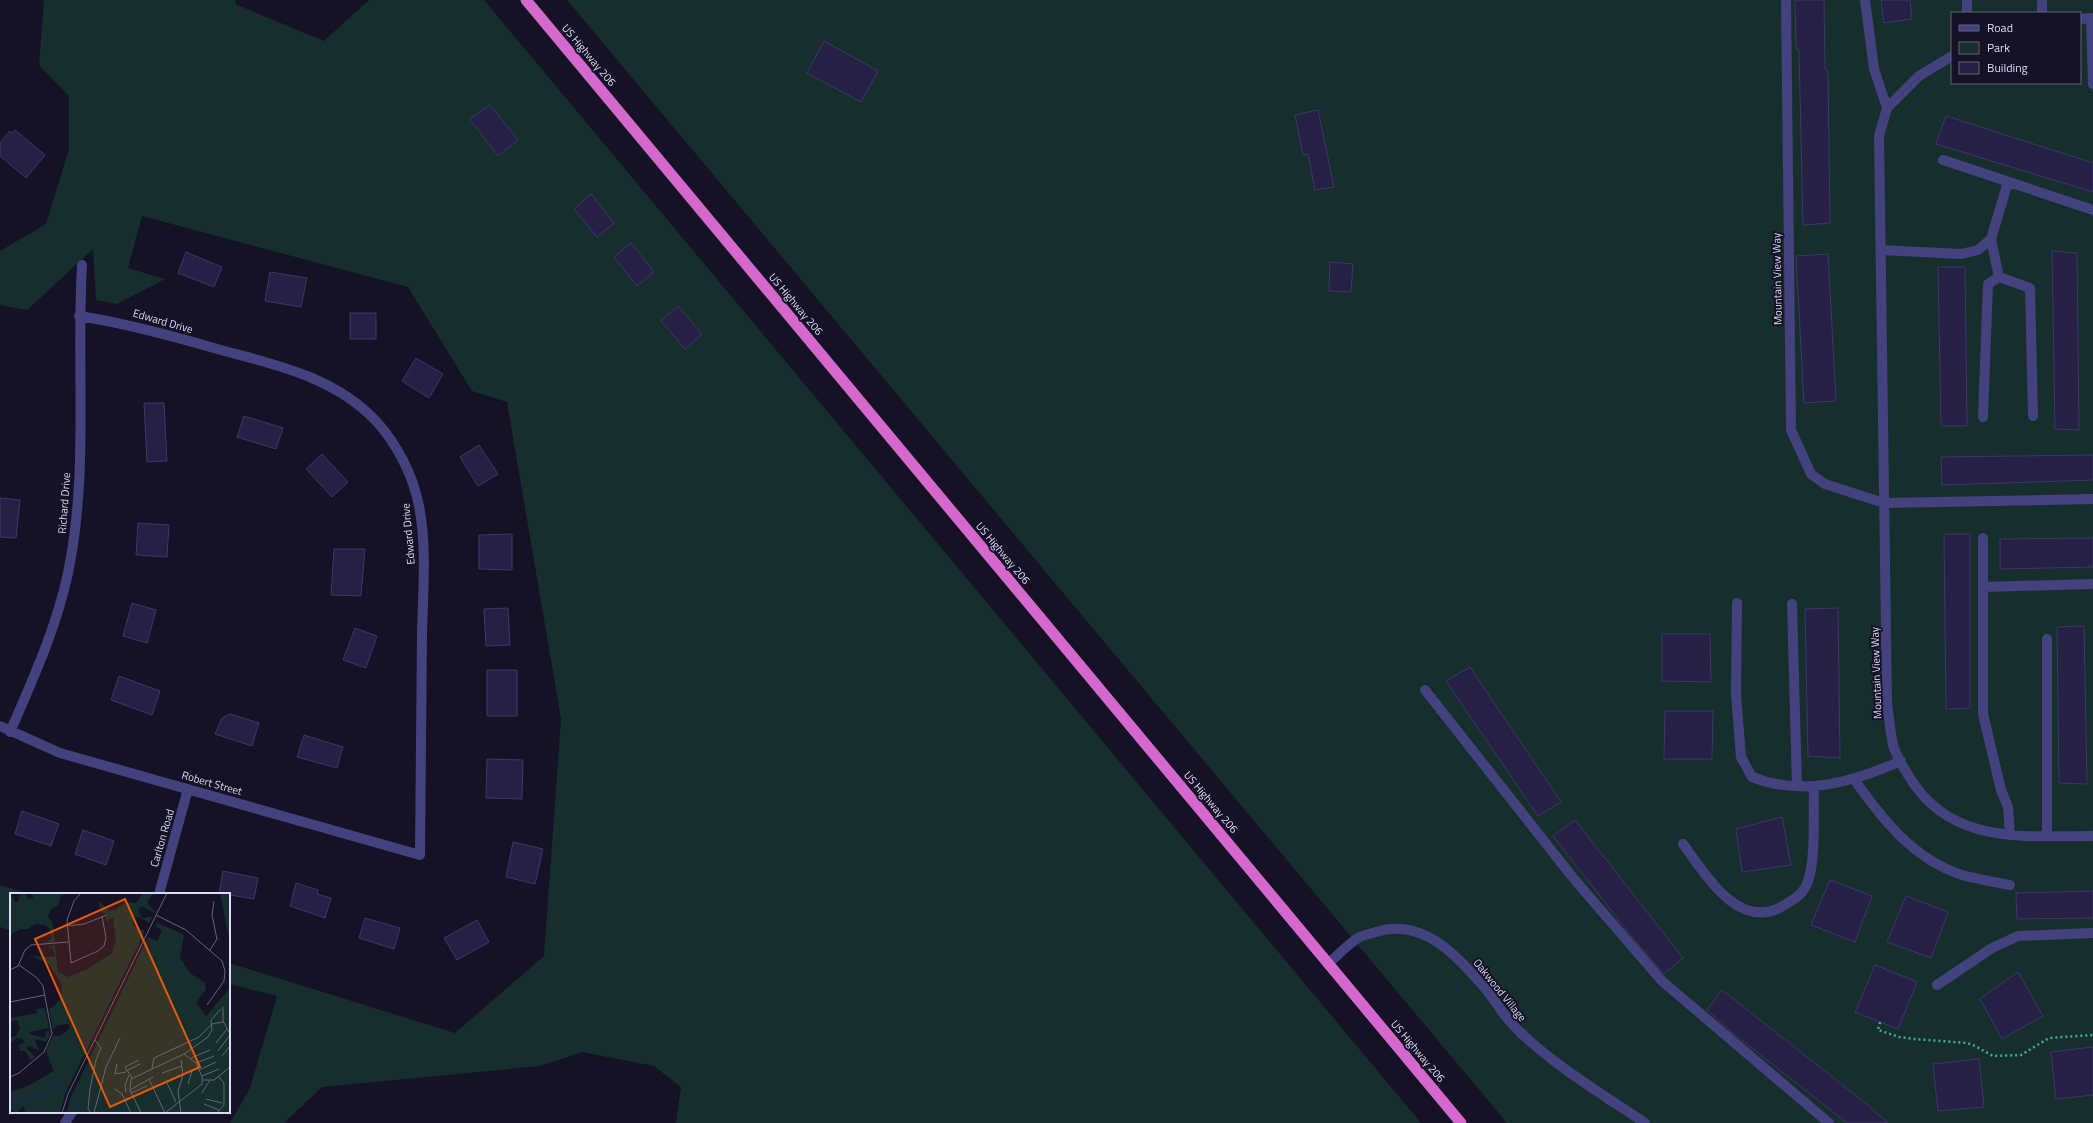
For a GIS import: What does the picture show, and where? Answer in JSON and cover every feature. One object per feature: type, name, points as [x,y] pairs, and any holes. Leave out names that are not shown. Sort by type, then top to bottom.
[{"type":"highway","name":"US Highway 206","points":[[526,0],[1461,1123]]},
{"type":"street","name":"Mountain View Way","points":[[1786,0],[1791,430],[1811,474],[1825,484],[1884,503],[2093,499]]},
{"type":"street","points":[[1865,0],[1874,69],[1888,108]]},
{"type":"street","points":[[1967,0],[1967,12]]},
{"type":"street","points":[[2042,0],[2042,12]]},
{"type":"street","points":[[2081,19],[2092,18],[2093,84]]},
{"type":"street","name":"Mountain View Way","points":[[1951,57],[1919,76],[1888,108],[1879,136],[1887,703],[1893,745],[1917,790],[1944,816],[1970,828],[2010,835],[2093,836]]},
{"type":"street","points":[[1943,160],[2093,210]]},
{"type":"street","points":[[1999,277],[1991,239],[2008,182]]},
{"type":"street","points":[[1881,250],[1961,254],[1978,250],[1991,239]]},
{"type":"street","name":"Richard Drive","points":[[10,732],[50,640],[61,604],[73,547],[78,501],[79,316],[82,265]]},
{"type":"street","points":[[1999,277],[2030,288],[2033,416]]},
{"type":"street","points":[[1983,418],[1988,284],[1999,277]]},
{"type":"street","name":"Edward Drive","points":[[79,316],[126,323],[289,369],[315,378],[347,396],[361,407],[377,422],[390,439],[411,478],[421,520],[423,579],[420,856]]},
{"type":"street","points":[[1983,538],[1983,714],[2001,790],[2008,807],[2010,835]]},
{"type":"street","points":[[1983,587],[2093,584]]},
{"type":"street","points":[[1737,603],[1736,694],[1741,757],[1752,777],[1763,782],[1814,788],[1854,780],[1901,761]]},
{"type":"street","points":[[1792,604],[1797,786]]},
{"type":"street","points":[[2047,835],[2048,639]]},
{"type":"street","points":[[1425,690],[1574,879],[1662,982],[1829,1123]]},
{"type":"street","name":"Robert Street","points":[[0,726],[10,732],[60,753],[420,856]]},
{"type":"street","points":[[1854,780],[1876,811],[1906,844],[1936,864],[1962,875],[2010,885]]},
{"type":"street","points":[[1683,844],[1720,894],[1739,907],[1757,912],[1778,909],[1800,896],[1808,882],[1812,863],[1814,788]]},
{"type":"street","name":"Carlton Road","points":[[159,893],[188,789]]},
{"type":"street","name":"Oakwood Village","points":[[1328,964],[1348,945],[1360,937],[1381,931],[1402,929],[1415,931],[1436,940],[1467,967],[1516,1029],[1538,1049],[1569,1072],[1645,1123]]},
{"type":"street","points":[[1937,985],[1992,948],[2018,936],[2093,933]]},
{"type":"street","points":[[65,1123],[71,1113]]},
{"type":"path","points":[[1880,1022],[1878,1030],[1899,1037],[1967,1043],[1993,1056],[2021,1055],[2049,1038],[2093,1035]]},
{"type":"green space","points":[[44,0],[236,0],[235,4],[324,41],[369,0],[484,0],[1421,1123],[676,1123],[681,1087],[654,1066],[582,1052],[540,1066],[322,1087],[284,1123],[230,1123],[250,1088],[277,996],[230,984],[230,963],[455,1033],[544,956],[561,719],[507,402],[472,391],[408,287],[142,216],[128,268],[165,279],[117,304],[96,300],[93,249],[27,310],[0,305],[0,251],[46,224],[69,149],[69,96],[39,65]]},
{"type":"green space","points":[[567,0],[2093,0],[2093,1123],[1507,1123]]},
{"type":"green space","points":[[0,885],[26,893],[10,893],[10,931],[0,927]]},
{"type":"building","points":[[1795,0],[1824,0],[1825,70],[1828,70],[1830,223],[1803,225],[1799,49],[1796,49]]},
{"type":"building","points":[[1881,0],[1910,0],[1912,19],[1884,23]]},
{"type":"building","points":[[824,41],[878,71],[861,102],[807,73]]},
{"type":"building","points":[[490,105],[518,140],[498,156],[470,119]]},
{"type":"building","points":[[1318,110],[1334,187],[1315,190],[1308,154],[1303,155],[1295,115]]},
{"type":"building","points":[[1946,116],[2093,163],[2093,192],[1936,144]]},
{"type":"building","points":[[15,130],[45,155],[26,178],[0,156],[0,143],[10,131],[12,133]]},
{"type":"building","points":[[591,194],[614,223],[597,237],[574,209]]},
{"type":"building","points":[[631,243],[654,272],[637,286],[614,257]]},
{"type":"building","points":[[2052,251],[2077,253],[2079,430],[2055,429]]},
{"type":"building","points":[[186,252],[222,267],[214,287],[178,273]]},
{"type":"building","points":[[1828,254],[1836,401],[1804,403],[1796,256]]},
{"type":"building","points":[[1330,262],[1353,264],[1351,292],[1329,291]]},
{"type":"building","points":[[1938,267],[1965,267],[1967,426],[1941,426]]},
{"type":"building","points":[[270,272],[307,278],[301,307],[265,301]]},
{"type":"building","points":[[678,306],[702,334],[685,349],[661,321]]},
{"type":"building","points":[[350,313],[376,313],[376,339],[350,339]]},
{"type":"building","points":[[416,358],[443,374],[429,398],[402,381]]},
{"type":"building","points":[[144,403],[164,403],[167,461],[147,462]]},
{"type":"building","points":[[244,416],[283,428],[276,449],[237,437]]},
{"type":"building","points":[[479,445],[498,474],[478,486],[460,457]]},
{"type":"building","points":[[322,454],[348,482],[332,497],[306,469]]},
{"type":"building","points":[[2093,455],[2093,480],[1942,485],[1941,457]]},
{"type":"building","points":[[0,498],[20,500],[16,538],[0,537]]},
{"type":"building","points":[[138,523],[169,525],[167,557],[136,555]]},
{"type":"building","points":[[512,534],[512,570],[479,569],[479,535]]},
{"type":"building","points":[[1944,534],[1970,534],[1970,708],[1946,709]]},
{"type":"building","points":[[2093,538],[2093,567],[2000,569],[2000,539]]},
{"type":"building","points":[[334,549],[365,549],[361,596],[331,595]]},
{"type":"building","points":[[132,603],[156,610],[147,643],[123,636]]},
{"type":"building","points":[[508,608],[510,645],[486,646],[484,609]]},
{"type":"building","points":[[1838,608],[1840,758],[1808,756],[1805,609]]},
{"type":"building","points":[[2084,626],[2087,784],[2059,783],[2057,627]]},
{"type":"building","points":[[355,628],[377,636],[366,668],[343,660]]},
{"type":"building","points":[[1662,634],[1710,634],[1711,682],[1662,681]]},
{"type":"building","points":[[1470,667],[1561,802],[1538,816],[1446,681]]},
{"type":"building","points":[[487,670],[517,670],[517,716],[487,716]]},
{"type":"building","points":[[119,676],[160,691],[152,715],[111,700]]},
{"type":"building","points":[[1665,711],[1713,711],[1712,759],[1664,759]]},
{"type":"building","points":[[230,714],[259,723],[252,746],[215,734],[222,718]]},
{"type":"building","points":[[304,735],[343,747],[337,768],[297,757]]},
{"type":"building","points":[[487,759],[523,760],[522,799],[486,798]]},
{"type":"building","points":[[22,811],[59,824],[51,846],[15,834]]},
{"type":"building","points":[[1782,817],[1791,865],[1742,872],[1736,829]]},
{"type":"building","points":[[1575,820],[1683,958],[1664,974],[1632,937],[1553,836]]},
{"type":"building","points":[[83,830],[114,841],[106,865],[75,854]]},
{"type":"building","points":[[513,842],[543,849],[535,884],[506,877]]},
{"type":"building","points":[[223,871],[258,878],[254,899],[230,895],[230,893],[219,893]]},
{"type":"building","points":[[1830,880],[1872,896],[1855,942],[1811,925]]},
{"type":"building","points":[[296,883],[318,890],[317,894],[331,898],[325,918],[290,906]]},
{"type":"building","points":[[2093,891],[2093,918],[2017,919],[2016,893]]},
{"type":"building","points":[[1906,896],[1948,912],[1931,958],[1887,942]]},
{"type":"building","points":[[365,918],[400,928],[394,949],[359,938]]},
{"type":"building","points":[[477,920],[489,942],[457,960],[444,938]]},
{"type":"building","points":[[1875,965],[1917,982],[1898,1029],[1855,1012]]},
{"type":"building","points":[[2018,972],[2043,1016],[2002,1039],[1980,999]]},
{"type":"building","points":[[1722,990],[1859,1098],[1888,1123],[1847,1123],[1734,1034],[1707,1010]]},
{"type":"building","points":[[2093,1047],[2093,1095],[2056,1099],[2051,1052]]},
{"type":"building","points":[[1979,1059],[1984,1107],[1938,1111],[1933,1064]]}]
